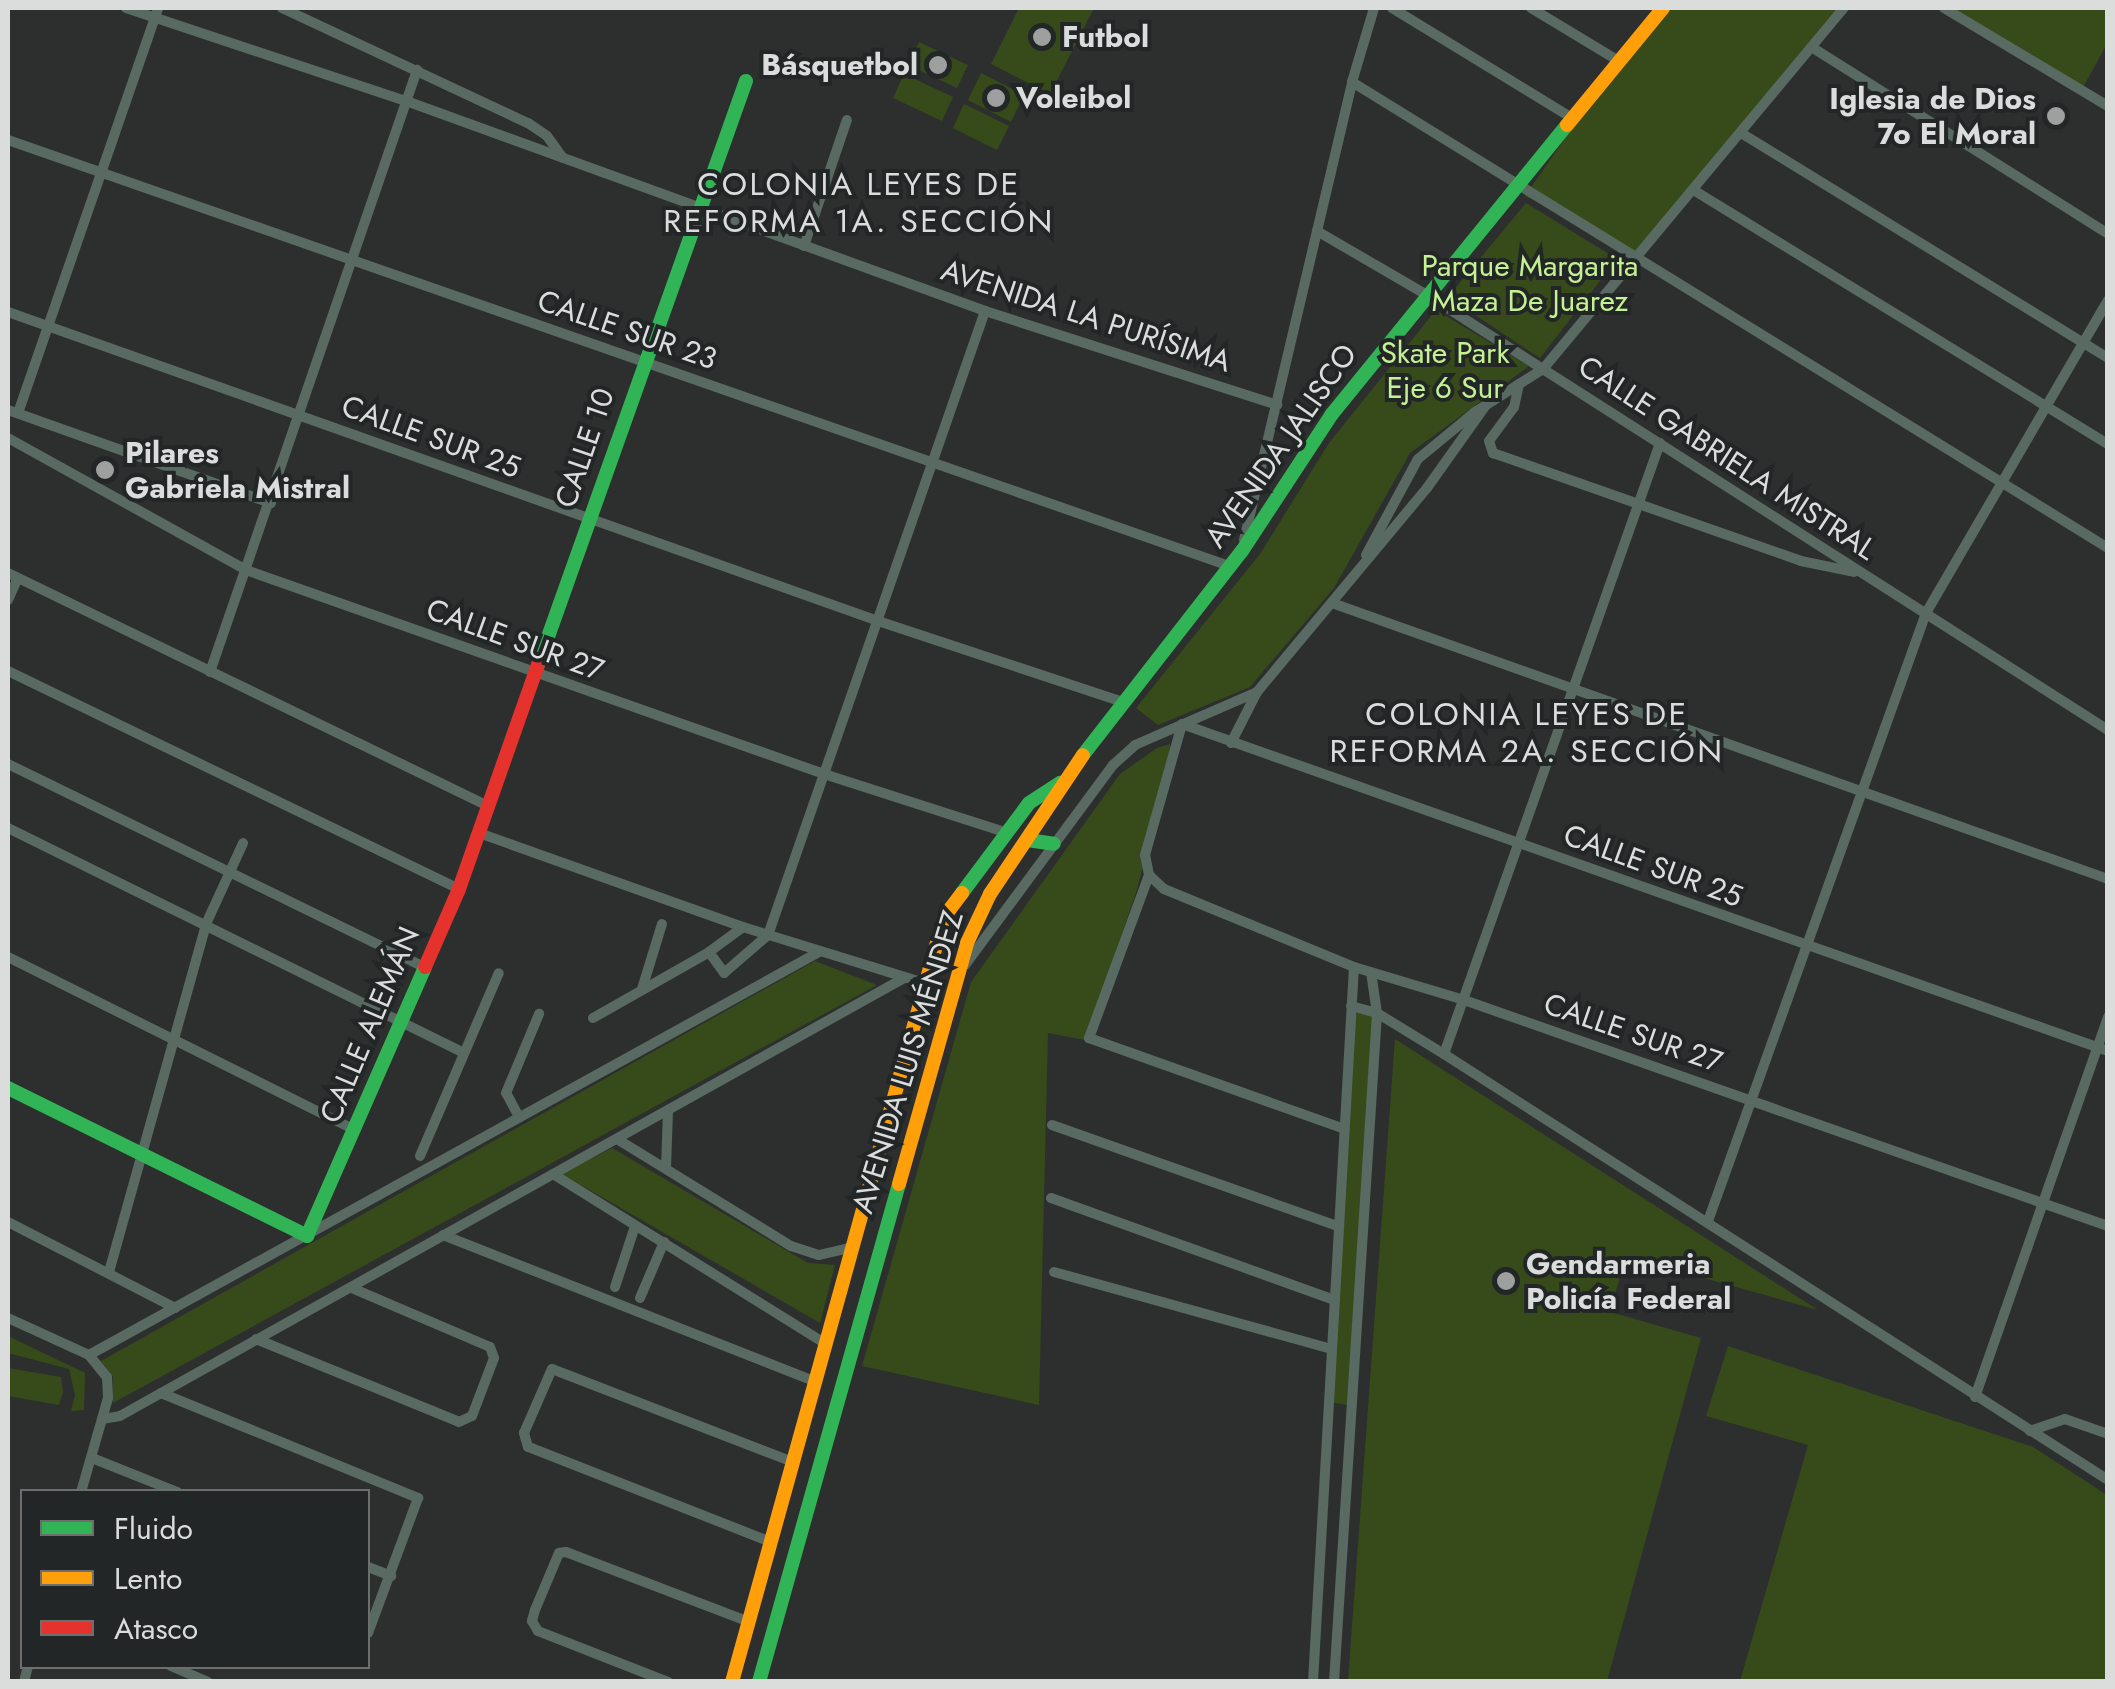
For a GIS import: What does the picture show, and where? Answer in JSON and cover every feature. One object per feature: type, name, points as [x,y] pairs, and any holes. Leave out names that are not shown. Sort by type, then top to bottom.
[{"type":"main road","name":"AVENIDA JALISCO","points":[[1063,781],[1242,551],[1332,414],[1663,8]]},
{"type":"main road","name":"CALLE 10","points":[[479,834],[643,362],[746,81]]},
{"type":"main road","name":"AVENIDA LUIS MÉNDEZ","points":[[732,1682],[944,917],[1029,802],[1063,781]]},
{"type":"main road","name":"AVENIDA LUIS MÉNDEZ","points":[[759,1682],[960,970],[990,894],[1063,781]]},
{"type":"main road","name":"CALLE ALEMÁN","points":[[307,1236],[460,889],[479,834]]},
{"type":"main road","points":[[1027,840],[1054,844]]},
{"type":"main road","points":[[8,1088],[307,1236]]},
{"type":"street","points":[[126,8],[156,12],[563,159]]},
{"type":"street","name":"AVENIDA LA PURÍSIMA","points":[[282,8],[528,123],[547,136],[563,159],[985,311],[1277,405]]},
{"type":"street","points":[[1242,551],[1352,82],[1374,8]]},
{"type":"street","points":[[1392,8],[1572,118]]},
{"type":"street","points":[[1530,8],[1619,60]]},
{"type":"street","points":[[1358,572],[1407,473],[1436,442],[1543,369],[1844,8]]},
{"type":"street","points":[[1944,8],[2108,106]]},
{"type":"street","points":[[156,12],[12,412],[270,503]]},
{"type":"street","points":[[1812,48],[2108,234]]},
{"type":"street","points":[[210,672],[301,417],[417,70]]},
{"type":"street","points":[[1352,82],[1635,261],[2108,548]]},
{"type":"street","points":[[804,246],[847,120]]},
{"type":"street","points":[[1741,134],[2108,358]]},
{"type":"street","name":"CALLE SUR 23","points":[[8,140],[1229,566]]},
{"type":"street","points":[[1695,191],[2108,444]]},
{"type":"street","name":"CALLE GABRIELA MISTRAL","points":[[1318,230],[1427,294],[2108,730]]},
{"type":"street","points":[[1708,1222],[1926,613],[2044,404],[2108,300]]},
{"type":"street","points":[[709,952],[724,973],[768,935],[985,311]]},
{"type":"street","name":"CALLE SUR 25","points":[[8,312],[589,520],[1123,702]]},
{"type":"street","points":[[1519,384],[1514,406],[1489,441],[1492,453],[1801,561],[1860,573]]},
{"type":"street","points":[[1230,743],[1257,692],[1427,488],[1486,405]]},
{"type":"street","name":"CALLE SUR 27","points":[[8,438],[246,570],[824,774],[1027,840]]},
{"type":"street","points":[[1444,1054],[1660,444]]},
{"type":"street","points":[[8,600],[13,576],[488,806]]},
{"type":"street","points":[[1332,603],[1572,692],[2108,879]]},
{"type":"street","points":[[8,671],[460,889]]},
{"type":"street","points":[[960,970],[1114,765],[1135,745],[1257,692]]},
{"type":"street","points":[[1182,724],[1146,856],[1149,874],[1089,1038],[1344,1129]]},
{"type":"street","name":"CALLE SUR 25","points":[[1182,724],[2102,1050]]},
{"type":"street","points":[[8,764],[425,968]]},
{"type":"street","points":[[8,828],[464,1053]]},
{"type":"street","points":[[479,834],[743,927],[924,984]]},
{"type":"street","points":[[109,1272],[206,924],[243,843]]},
{"type":"street","name":"CALLE SUR 27","points":[[1149,874],[1164,889],[1354,967],[1464,1000],[2108,1226]]},
{"type":"street","points":[[642,990],[662,924]]},
{"type":"street","points":[[592,1018],[709,952],[743,927]]},
{"type":"street","points":[[89,1355],[819,952]]},
{"type":"street","points":[[8,956],[356,1130]]},
{"type":"street","points":[[1313,1682],[1354,967]]},
{"type":"street","points":[[1334,1682],[1377,1013],[1371,972]]},
{"type":"street","points":[[420,1156],[499,973]]},
{"type":"street","points":[[102,1419],[120,1416],[904,978]]},
{"type":"street","points":[[1350,1006],[1377,1013],[1444,1054],[2108,1480]]},
{"type":"street","points":[[519,1117],[506,1093],[538,1014]]},
{"type":"street","points":[[1975,1396],[2102,1050],[2108,1017]]},
{"type":"street","points":[[666,1168],[668,1111]]},
{"type":"street","points":[[1052,1125],[1338,1226]]},
{"type":"street","points":[[617,1140],[805,1252],[834,1254],[854,1247]]},
{"type":"street","points":[[552,1174],[826,1344]]},
{"type":"street","points":[[1051,1198],[1335,1300]]},
{"type":"street","points":[[8,1222],[175,1308]]},
{"type":"street","points":[[615,1287],[635,1226]]},
{"type":"street","points":[[443,1235],[816,1382]]},
{"type":"street","points":[[640,1298],[664,1242]]},
{"type":"street","points":[[1054,1272],[1332,1349]]},
{"type":"street","points":[[256,1339],[460,1422],[472,1416],[494,1358],[490,1347],[352,1288]]},
{"type":"street","points":[[8,1318],[89,1355],[100,1365],[109,1387],[82,1489]]},
{"type":"street","points":[[770,1542],[528,1447],[524,1433],[547,1373],[560,1371],[793,1462]]},
{"type":"street","points":[[161,1393],[413,1493],[418,1505],[370,1628]]},
{"type":"street","points":[[2030,1432],[2066,1419],[2108,1434]]},
{"type":"street","points":[[92,1458],[170,1489]]},
{"type":"street","points":[[668,1682],[538,1631],[532,1621],[554,1559],[566,1552],[749,1622]]},
{"type":"street","points":[[370,1568],[391,1576]]},
{"type":"street","points":[[178,1669],[208,1682]]},
{"type":"green space","name":"Futbol","points":[[1019,8],[1093,10],[1050,94],[991,64]]},
{"type":"green space","points":[[1668,8],[1843,8],[1640,255],[1525,196],[1619,61]]},
{"type":"green space","points":[[1945,8],[2107,8],[2107,44],[2082,89]]},
{"type":"green space","name":"Básquetbol","points":[[919,42],[968,65],[957,88],[908,65]]},
{"type":"green space","name":"Voleibol","points":[[981,73],[1024,95],[1011,122],[968,100]]},
{"type":"green space","name":"Básquetbol","points":[[904,74],[953,97],[942,121],[893,98]]},
{"type":"green space","points":[[964,104],[1009,126],[997,150],[953,128]]},
{"type":"green space","name":"Parque Margarita Maza De Juarez","points":[[1526,203],[1617,259],[1540,358],[1448,297]]},
{"type":"green space","name":"Skate Park Eje 6 Sur","points":[[1436,310],[1529,366],[1410,453],[1334,588],[1250,687],[1158,725],[1136,708],[1260,554],[1329,443]]},
{"type":"green space","points":[[1170,744],[1170,761],[1136,893],[1085,1040],[1048,1033],[1039,1405],[862,1366],[971,982],[1120,774],[1157,748]]},
{"type":"green space","points":[[815,961],[877,985],[113,1403],[113,1377],[101,1361]]},
{"type":"green space","points":[[1361,1009],[1374,1013],[1353,1406],[1329,1402],[1350,1023]]},
{"type":"green space","points":[[1395,1039],[1818,1310],[1626,1256],[1610,1312],[1701,1338],[1607,1681],[1348,1681]]},
{"type":"green space","points":[[612,1148],[808,1263],[835,1265],[820,1323],[562,1174]]},
{"type":"green space","points":[[8,1336],[85,1373],[84,1410],[71,1411],[75,1395],[69,1369],[8,1353]]},
{"type":"green space","points":[[1728,1346],[2033,1447],[2107,1495],[2107,1681],[1740,1681],[1808,1445],[1706,1416]]},
{"type":"green space","points":[[8,1368],[61,1377],[63,1392],[59,1405],[8,1396]]},
{"type":"traffic: fast","points":[[538,665],[746,81]]},
{"type":"traffic: fast","points":[[1083,755],[1242,551],[1332,414],[1567,125]]},
{"type":"traffic: fast","points":[[962,893],[1029,803],[1060,783]]},
{"type":"traffic: fast","points":[[1027,840],[1054,844]]},
{"type":"traffic: fast","points":[[8,1088],[307,1236],[425,967]]},
{"type":"traffic: fast","points":[[759,1682],[899,1184]]},
{"type":"traffic: slow","points":[[1567,125],[1663,8]]},
{"type":"traffic: slow","points":[[899,1184],[967,943],[990,894],[1083,755]]},
{"type":"traffic: slow","points":[[732,1682],[944,917],[962,893]]},
{"type":"traffic: jam","points":[[425,967],[459,889],[538,665]]},
{"type":"place","name":"Futbol","points":[[1042,37]]},
{"type":"place","name":"Básquetbol","points":[[938,65]]},
{"type":"place","name":"Voleibol","points":[[996,98]]},
{"type":"place","name":"Iglesia de Dios 7o El Moral","points":[[2056,116]]},
{"type":"place","name":"Pilares Gabriela Mistral","points":[[105,470]]},
{"type":"place","name":"Gendarmeria Policía Federal","points":[[1506,1281]]},
{"type":"district","name":"COLONIA LEYES DE REFORMA 1A. SECCIÓN","points":[[859,204]]},
{"type":"district","name":"COLONIA LEYES DE REFORMA 2A. SECCIÓN","points":[[1527,734]]}]
